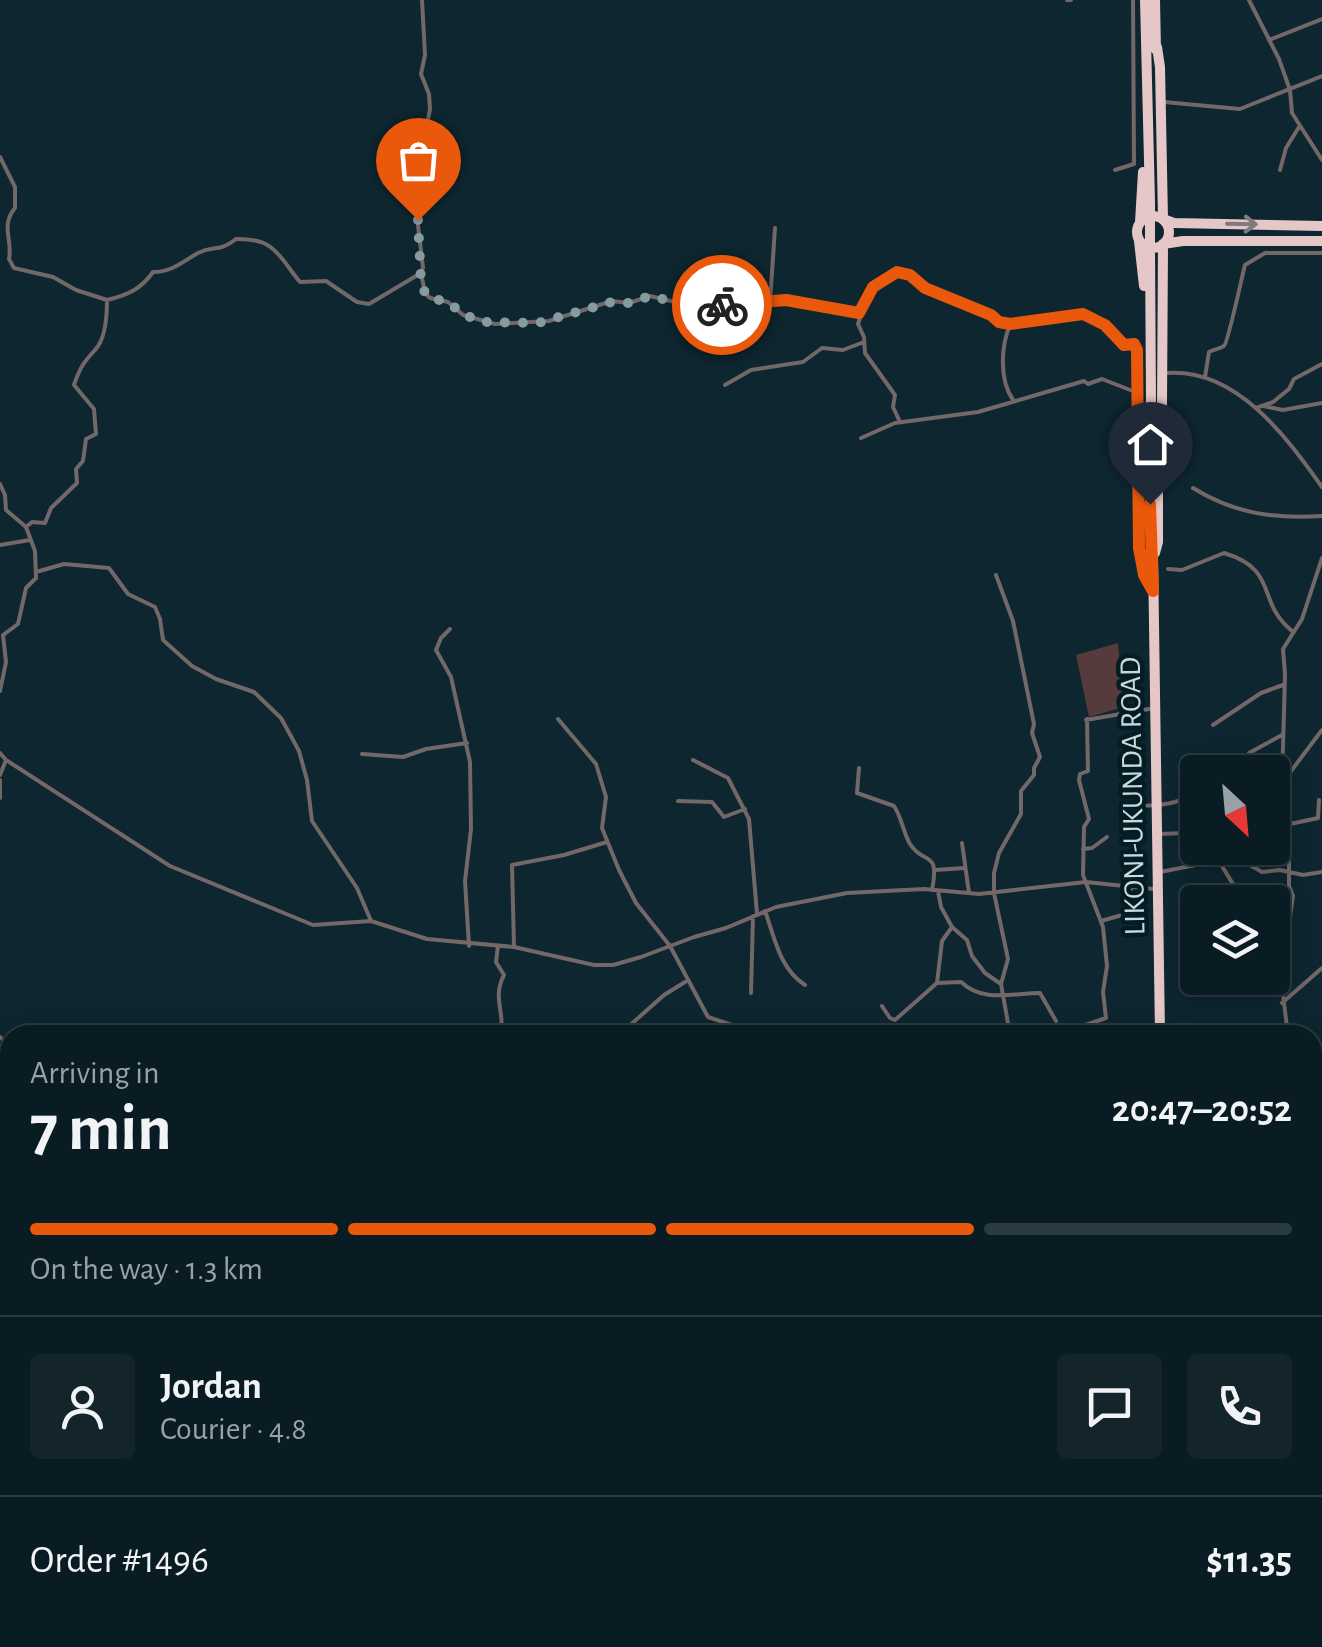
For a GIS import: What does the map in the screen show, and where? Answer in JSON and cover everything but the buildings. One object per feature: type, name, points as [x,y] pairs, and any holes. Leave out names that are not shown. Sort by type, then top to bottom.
[{"type":"highway","name":"LIKONI-UKUNDA ROAD","points":[[1146,0],[1151,47]]},
{"type":"highway","name":"LIKONI-UKUNDA ROAD","points":[[1154,0],[1153,591],[1160,1025]]},
{"type":"highway","points":[[1151,47],[1160,102],[1162,219],[1169,233],[1163,244],[1162,373],[1153,426]]},
{"type":"highway","points":[[1151,47],[1140,222],[1136,231],[1144,282],[1153,426]]},
{"type":"highway","points":[[1140,222],[1150,216],[1174,223],[1322,226]]},
{"type":"highway","points":[[1139,241],[1152,248],[1183,241],[1322,241]]},
{"type":"street","points":[[422,0],[422,74],[429,94],[429,112],[410,157],[421,247],[420,274],[430,298],[495,324],[549,321],[612,302],[629,303],[650,296],[679,303],[699,300],[724,306],[798,301],[859,313]]},
{"type":"street","points":[[1249,0],[1290,90],[1292,114],[1322,160]]},
{"type":"street","points":[[1115,170],[1134,164],[1132,2]]},
{"type":"street","points":[[1269,40],[1322,20]]},
{"type":"street","points":[[1160,102],[1240,109],[1322,76]]},
{"type":"street","points":[[1280,170],[1286,148],[1299,127]]},
{"type":"street","points":[[0,157],[15,187],[15,208],[8,216],[6,232],[12,265],[16,270],[53,277],[66,286],[108,300],[137,290],[153,272],[168,272],[202,252],[226,249],[236,239],[258,240],[277,250],[300,282],[326,281],[365,304],[375,302],[420,274]]},
{"type":"street","points":[[770,302],[775,228]]},
{"type":"street","points":[[1205,376],[1208,352],[1223,347],[1230,337],[1244,265],[1265,252],[1322,254]]},
{"type":"street","points":[[900,422],[893,408],[895,395],[865,353],[858,327],[859,313],[873,287],[897,272],[1010,324],[1083,314],[1095,318],[1124,345],[1134,344],[1139,548],[1144,575],[1153,591]]},
{"type":"street","points":[[741,288],[753,303]]},
{"type":"street","points":[[26,527],[32,522],[44,523],[52,508],[76,484],[76,469],[84,461],[86,439],[96,434],[94,409],[74,384],[84,359],[94,352],[103,335],[108,300]]},
{"type":"street","points":[[1010,324],[1003,363],[1007,392],[1013,400]]},
{"type":"street","points":[[726,385],[751,370],[803,362],[822,348],[846,349],[864,342]]},
{"type":"street","points":[[1270,425],[1273,406],[1294,379],[1322,364]]},
{"type":"street","points":[[1162,373],[1205,376],[1240,395],[1295,451],[1322,488]]},
{"type":"street","points":[[860,438],[900,422],[978,412],[1102,380],[1138,393]]},
{"type":"street","points":[[1256,408],[1293,409],[1322,403]]},
{"type":"street","points":[[0,484],[6,510],[26,527],[35,551],[36,572],[36,578],[26,588],[18,624],[3,635],[6,662],[0,690]]},
{"type":"street","points":[[1194,488],[1212,500],[1256,516],[1322,516]]},
{"type":"street","points":[[0,545],[30,540]]},
{"type":"street","points":[[1168,569],[1182,570],[1224,554],[1251,563],[1265,585],[1275,616],[1292,631]]},
{"type":"street","points":[[1282,755],[1283,649],[1302,619],[1322,558]]},
{"type":"street","points":[[36,572],[64,564],[110,568],[128,594],[154,607],[163,640],[192,666],[216,680],[254,692],[272,707],[297,744],[312,821],[357,888],[371,921]]},
{"type":"street","points":[[996,576],[1013,621],[1034,724],[1032,733],[1040,757],[1034,774],[1020,791],[1021,814],[996,861],[994,893],[1008,957],[1001,984],[1008,1024]]},
{"type":"street","points":[[450,629],[436,650],[451,678],[467,743],[472,821],[465,881],[469,946]]},
{"type":"street","points":[[1213,725],[1260,693],[1284,684]]},
{"type":"street","points":[[1086,1025],[1105,1019],[1103,992],[1108,966],[1101,921],[1083,875],[1084,827],[1090,819],[1079,782],[1080,774],[1088,770],[1090,738],[1086,720],[1155,708]]},
{"type":"street","points":[[558,719],[599,770],[606,797],[602,828],[636,903],[670,946],[710,1019],[730,1025]]},
{"type":"street","points":[[1290,772],[1322,730]]},
{"type":"street","points":[[1249,753],[1282,735]]},
{"type":"street","points":[[362,754],[403,757],[467,743]]},
{"type":"street","points":[[0,752],[6,760],[188,875],[313,925],[371,921],[419,938],[514,948],[604,966],[765,911],[847,893],[994,893],[1086,882],[1158,889]]},
{"type":"street","points":[[0,798],[0,778],[6,760]]},
{"type":"street","points":[[692,760],[728,778],[752,829],[755,915],[751,994]]},
{"type":"street","points":[[859,768],[857,793],[894,806],[910,844],[929,858],[935,870],[940,907],[952,927],[964,936],[983,971],[1001,984]]},
{"type":"street","points":[[1126,806],[1157,806],[1180,797]]},
{"type":"street","points":[[1290,824],[1318,818],[1319,800]]},
{"type":"street","points":[[678,801],[712,802],[724,817],[744,809]]},
{"type":"street","points":[[1157,834],[1180,832]]},
{"type":"street","points":[[1083,850],[1107,838]]},
{"type":"street","points":[[514,948],[512,865],[608,842]]},
{"type":"street","points":[[962,843],[970,894]]},
{"type":"street","points":[[1158,872],[1202,865]]},
{"type":"street","points":[[1250,865],[1260,871],[1303,875],[1322,872]]},
{"type":"street","points":[[1286,1025],[1280,979],[1293,896],[1288,886],[1289,865]]},
{"type":"street","points":[[935,870],[965,868]]},
{"type":"street","points":[[1101,921],[1129,912],[1131,886]]},
{"type":"street","points":[[765,911],[783,963],[804,985]]},
{"type":"street","points":[[882,1006],[896,1020],[936,983],[942,941],[952,927]]},
{"type":"street","points":[[498,946],[496,962],[504,975],[496,993],[502,1025]]},
{"type":"street","points":[[1282,1003],[1322,968]]},
{"type":"street","points":[[631,1025],[687,981]]},
{"type":"street","points":[[936,983],[961,982],[972,993],[1040,993],[1056,1021]]},
{"type":"shaded area","points":[[1118,643],[1124,707],[1089,717],[1076,655]]},
{"type":"way so far","points":[[418,220],[423,268],[420,274],[425,293],[482,322],[538,323],[612,302],[629,303],[650,296],[679,303],[706,300],[722,305]]},
{"type":"route","points":[[722,305],[786,300],[859,313],[873,287],[897,272],[910,275],[925,288],[991,315],[999,322],[1010,324],[1083,314],[1095,318],[1124,345],[1134,344],[1137,350],[1139,548],[1144,575],[1153,591],[1150,504]]}]
